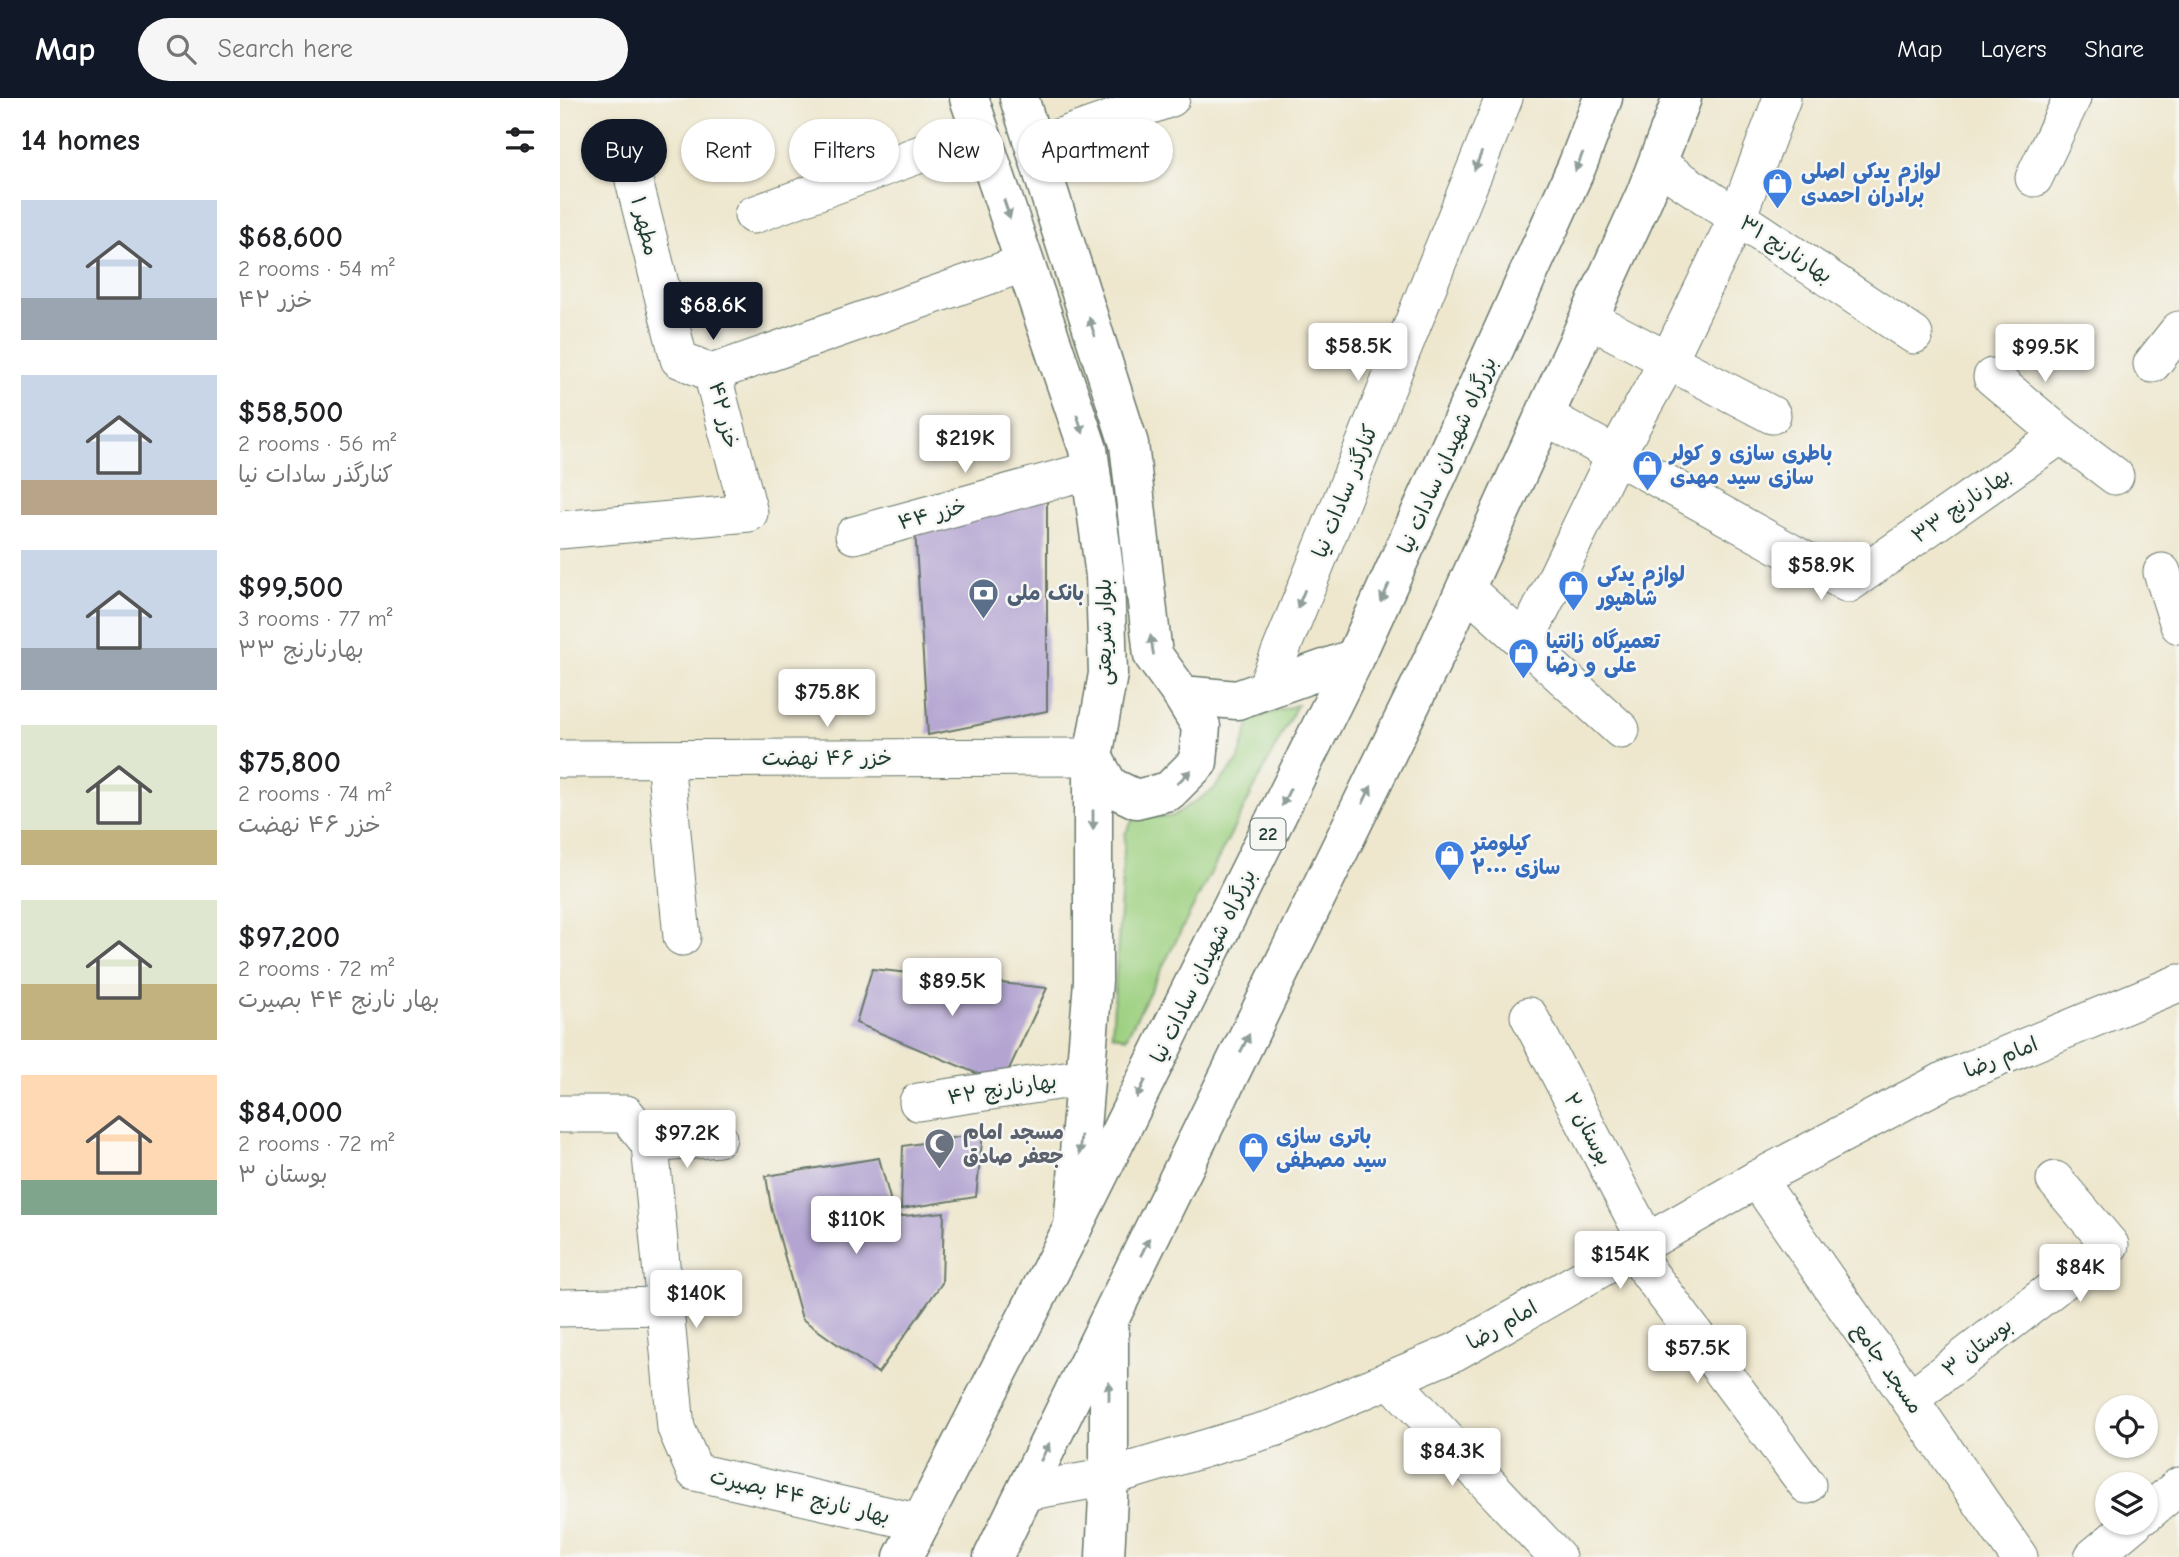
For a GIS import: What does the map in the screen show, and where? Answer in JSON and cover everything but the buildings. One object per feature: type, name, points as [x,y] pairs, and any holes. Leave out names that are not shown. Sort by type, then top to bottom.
[{"type":"main road","name":"بلوار شریعتی","points":[[1019,98],[1026,119]]},
{"type":"main road","name":"بزرگراه شهیدان سادات نیا","points":[[903,1557],[1073,1227],[1355,658],[1577,166],[1603,98]]},
{"type":"main road","points":[[993,1557],[1466,589],[1589,319],[1657,164],[1682,98]]},
{"type":"main road","name":"بلوار شریعتی","points":[[975,115],[1088,449],[1105,576],[1108,674],[1093,757],[1093,981],[1073,1227]]},
{"type":"main road","name":"بلوار شریعتی","points":[[1046,182],[1129,444],[1153,655],[1201,726],[1199,762],[1168,791],[1136,799],[1109,786],[1093,757]]},
{"type":"main road","points":[[1182,695],[1237,700],[1355,658]]},
{"type":"main road","points":[[1105,1557],[1109,1477],[1109,1321]]},
{"type":"street","points":[[1112,119],[1171,98]]},
{"type":"street","name":"کنارگذر سادات نیا","points":[[1265,690],[1504,98]]},
{"type":"street","points":[[1525,642],[1615,456],[1668,361],[1737,218],[1782,98]]},
{"type":"street","points":[[2034,178],[2072,98]]},
{"type":"street","points":[[753,215],[975,115]]},
{"type":"street","name":"بهارنارنج ۳۱","points":[[1657,164],[1914,335]]},
{"type":"street","name":"مطهر ۱","points":[[634,182],[679,359],[712,373]]},
{"type":"street","name":"خزر ۴۲","points":[[560,530],[749,513],[712,373],[1025,263]]},
{"type":"street","points":[[1589,319],[1772,415]]},
{"type":"street","points":[[2152,364],[2179,330]]},
{"type":"street","points":[[1992,377],[2115,476]]},
{"type":"street","name":"بهارنارنج ۳۳","points":[[1545,416],[1848,584],[2061,435]]},
{"type":"street","name":"خزر ۴۴","points":[[854,535],[1091,470]]},
{"type":"street","points":[[2162,572],[2179,625]]},
{"type":"street","points":[[1466,589],[1620,730]]},
{"type":"street","name":"خزر ۴۶ نهضت","points":[[560,759],[1093,757]]},
{"type":"street","points":[[665,759],[682,937]]},
{"type":"street","name":"امام رضا","points":[[1025,1492],[1109,1477],[1274,1428],[1455,1352],[1757,1179],[1945,1080],[2179,984]]},
{"type":"street","name":"بوستان ۲","points":[[1528,1016],[1640,1246],[1807,1485]]},
{"type":"street","name":"بهارنارنج ۴۲","points":[[918,1102],[1085,1077]]},
{"type":"street","points":[[560,1114],[626,1114],[650,1144],[718,1138]]},
{"type":"street","name":"بهار نارنج ۴۴ بصیرت","points":[[650,1144],[676,1429],[695,1472],[921,1523]]},
{"type":"street","name":"مسجد جامع","points":[[1757,1179],[2019,1557]]},
{"type":"street","name":"بوستان ۳","points":[[1910,1399],[2110,1245],[2055,1180]]},
{"type":"street","points":[[560,1308],[665,1306]]},
{"type":"street","points":[[1390,1379],[1557,1557]]},
{"type":"street","points":[[2158,1504],[2179,1486]]},
{"type":"street","points":[[2094,1557],[2120,1535]]},
{"type":"green space","points":[[1297,705],[1126,1038],[1112,1034],[1125,834],[1135,816],[1171,817],[1213,790],[1238,761],[1251,719]]},
{"type":"place","name":"لوازم یدکی اصلی برادران احمدی","points":[[1778,210]]},
{"type":"place","name":"باطری سازی و کولر سازی سید مهدی","points":[[1647,492]]},
{"type":"place","name":"لوازم یدکی شاهپور","points":[[1574,613]]},
{"type":"place","name":"بانک ملی","points":[[984,620]]},
{"type":"place","name":"تعمیرگاه زانتیا علی و رضا","points":[[1523,680]]},
{"type":"place","name":"کیلومتر سازی ۲۰۰۰","points":[[1449,882]]},
{"type":"place","name":"مسجد امام جعفر صادق","points":[[940,1171]]},
{"type":"place","name":"باتری سازی سید مصطفی","points":[[1253,1175]]}]
